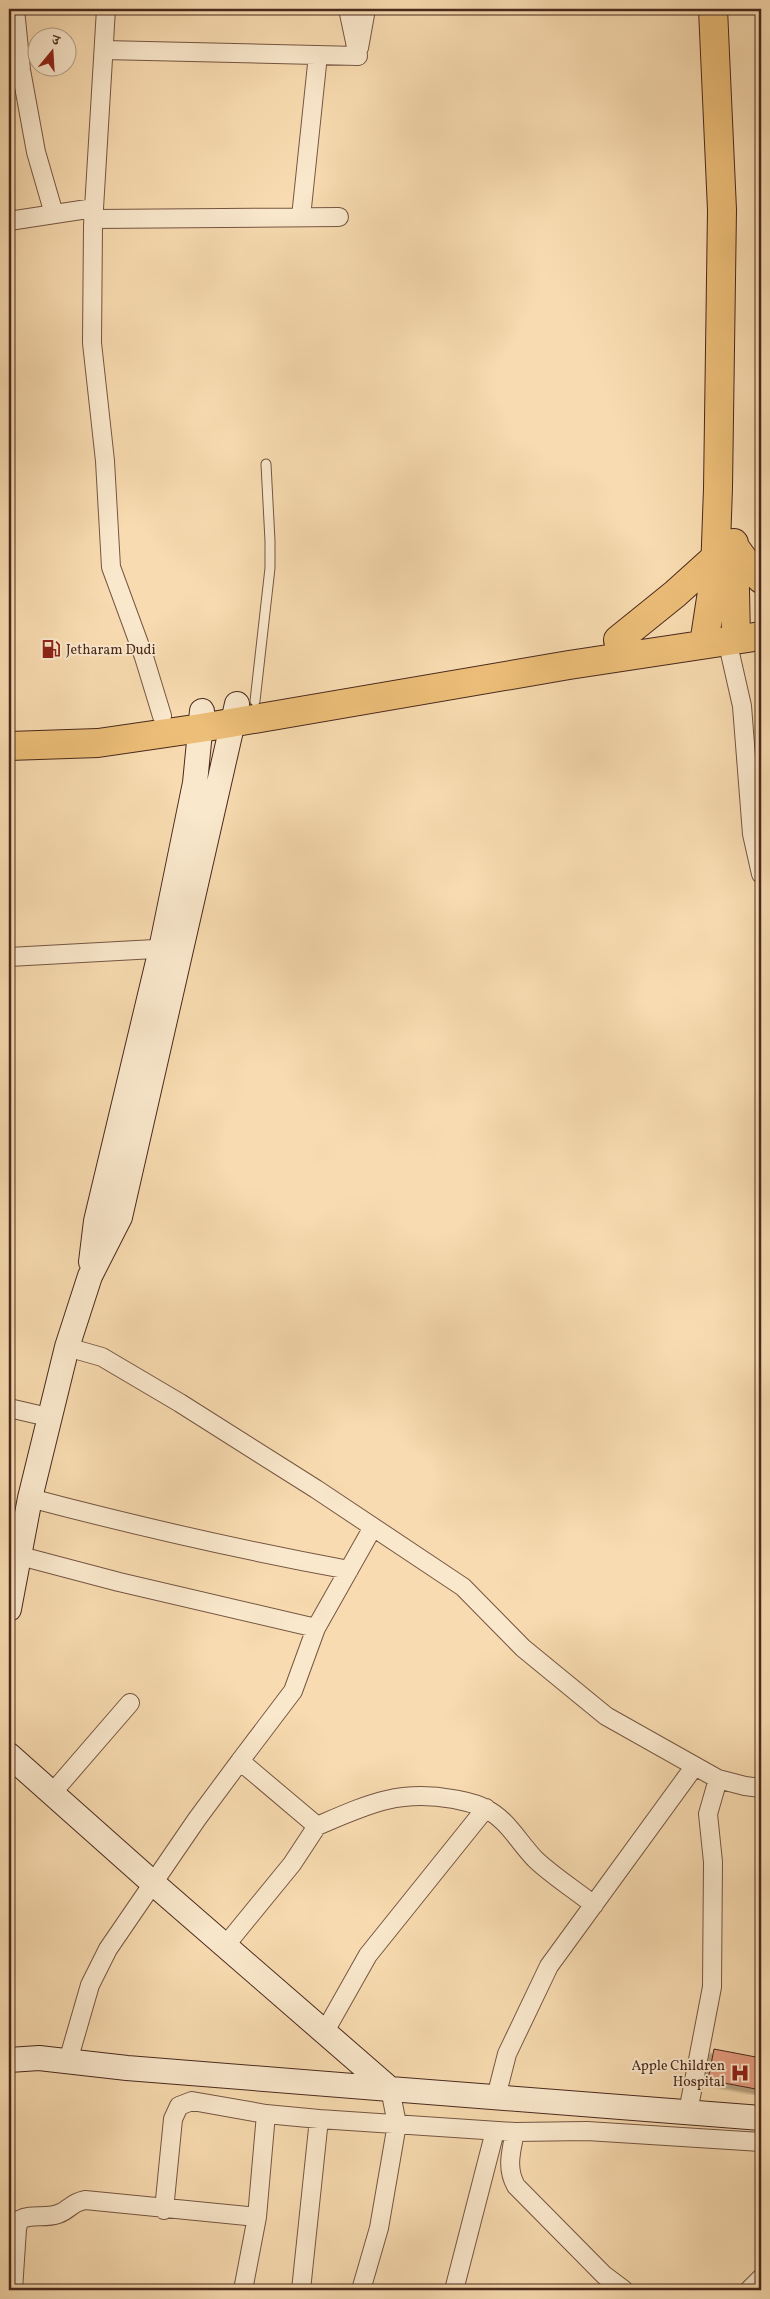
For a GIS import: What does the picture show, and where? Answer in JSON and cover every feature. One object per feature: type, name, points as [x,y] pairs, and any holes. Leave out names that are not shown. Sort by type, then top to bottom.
[{"type":"main road","points":[[713,9],[726,81]]},
{"type":"main road","points":[[732,9],[726,81],[722,210],[725,552],[733,633]]},
{"type":"main road","points":[[725,552],[761,578]]},
{"type":"main road","points":[[618,640],[725,552]]},
{"type":"main road","points":[[242,709],[733,633]]},
{"type":"main road","points":[[9,746],[98,742],[377,679],[618,640],[733,633]]},
{"type":"main road","points":[[9,729],[104,724],[162,716],[202,719]]},
{"type":"street","points":[[15,9],[20,70],[36,152],[54,214]]},
{"type":"street","points":[[106,9],[94,214],[92,343],[105,461],[112,567],[144,657],[162,716]]},
{"type":"street","points":[[348,9],[358,56]]},
{"type":"street","points":[[358,56],[366,9]]},
{"type":"street","points":[[104,50],[358,56]]},
{"type":"street","points":[[301,217],[318,55]]},
{"type":"street","points":[[9,221],[54,214],[339,217]]},
{"type":"street","points":[[733,633],[742,706],[752,834],[761,874]]},
{"type":"street","points":[[9,1609],[13,1554],[30,1498],[48,1417],[67,1347],[90,1276],[96,1221],[171,948],[242,709]]},
{"type":"street","points":[[171,948],[195,782],[202,719]]},
{"type":"street","points":[[9,957],[171,948]]},
{"type":"street","points":[[67,1347],[102,1357],[300,1479],[463,1587],[523,1648],[606,1716],[718,1780],[761,1788]]},
{"type":"street","points":[[9,1408],[48,1417]]},
{"type":"street","points":[[30,1498],[235,1549],[349,1570]]},
{"type":"street","points":[[68,2061],[90,1985],[108,1949],[154,1884],[182,1840],[294,1691],[316,1628],[373,1527]]},
{"type":"street","points":[[13,1554],[119,1582],[316,1628]]},
{"type":"street","points":[[53,1792],[130,1703]]},
{"type":"street","points":[[9,1755],[390,2089],[398,2124],[379,2228],[362,2290]]},
{"type":"street","points":[[240,1762],[317,1826]]},
{"type":"street","points":[[496,2097],[507,2054],[548,1966],[694,1767]]},
{"type":"street","points":[[688,2112],[712,1987],[713,1862],[708,1814],[718,1780]]},
{"type":"street","points":[[225,1946],[292,1864],[317,1826],[364,1806],[397,1796],[434,1796],[486,1808],[507,1825],[537,1860],[594,1905]]},
{"type":"street","points":[[324,2033],[368,1955],[486,1808]]},
{"type":"street","points":[[9,2060],[39,2058],[137,2069],[761,2118]]},
{"type":"street","points":[[164,2210],[174,2119],[179,2106],[192,2101],[266,2114],[319,2119],[495,2131],[596,2132],[761,2142]]},
{"type":"street","points":[[243,2290],[257,2218],[266,2114]]},
{"type":"street","points":[[300,2290],[319,2119]]},
{"type":"street","points":[[454,2290],[495,2131]]},
{"type":"street","points":[[515,2132],[509,2158],[510,2176],[516,2186],[604,2275],[624,2290]]},
{"type":"street","points":[[13,2290],[19,2220],[27,2216],[56,2215],[66,2210],[74,2202],[85,2200],[164,2210],[257,2218]]},
{"type":"street","points":[[750,2290],[761,2278]]},
{"type":"lane","points":[[242,709],[270,568],[266,464]]},
{"type":"building","points":[[714,2049],[761,2058],[761,2090],[708,2080]]},
{"type":"place","name":"Jetharam Dudi","points":[[51,649]]},
{"type":"place","name":"Apple Children Hospital","points":[[740,2073]]}]
